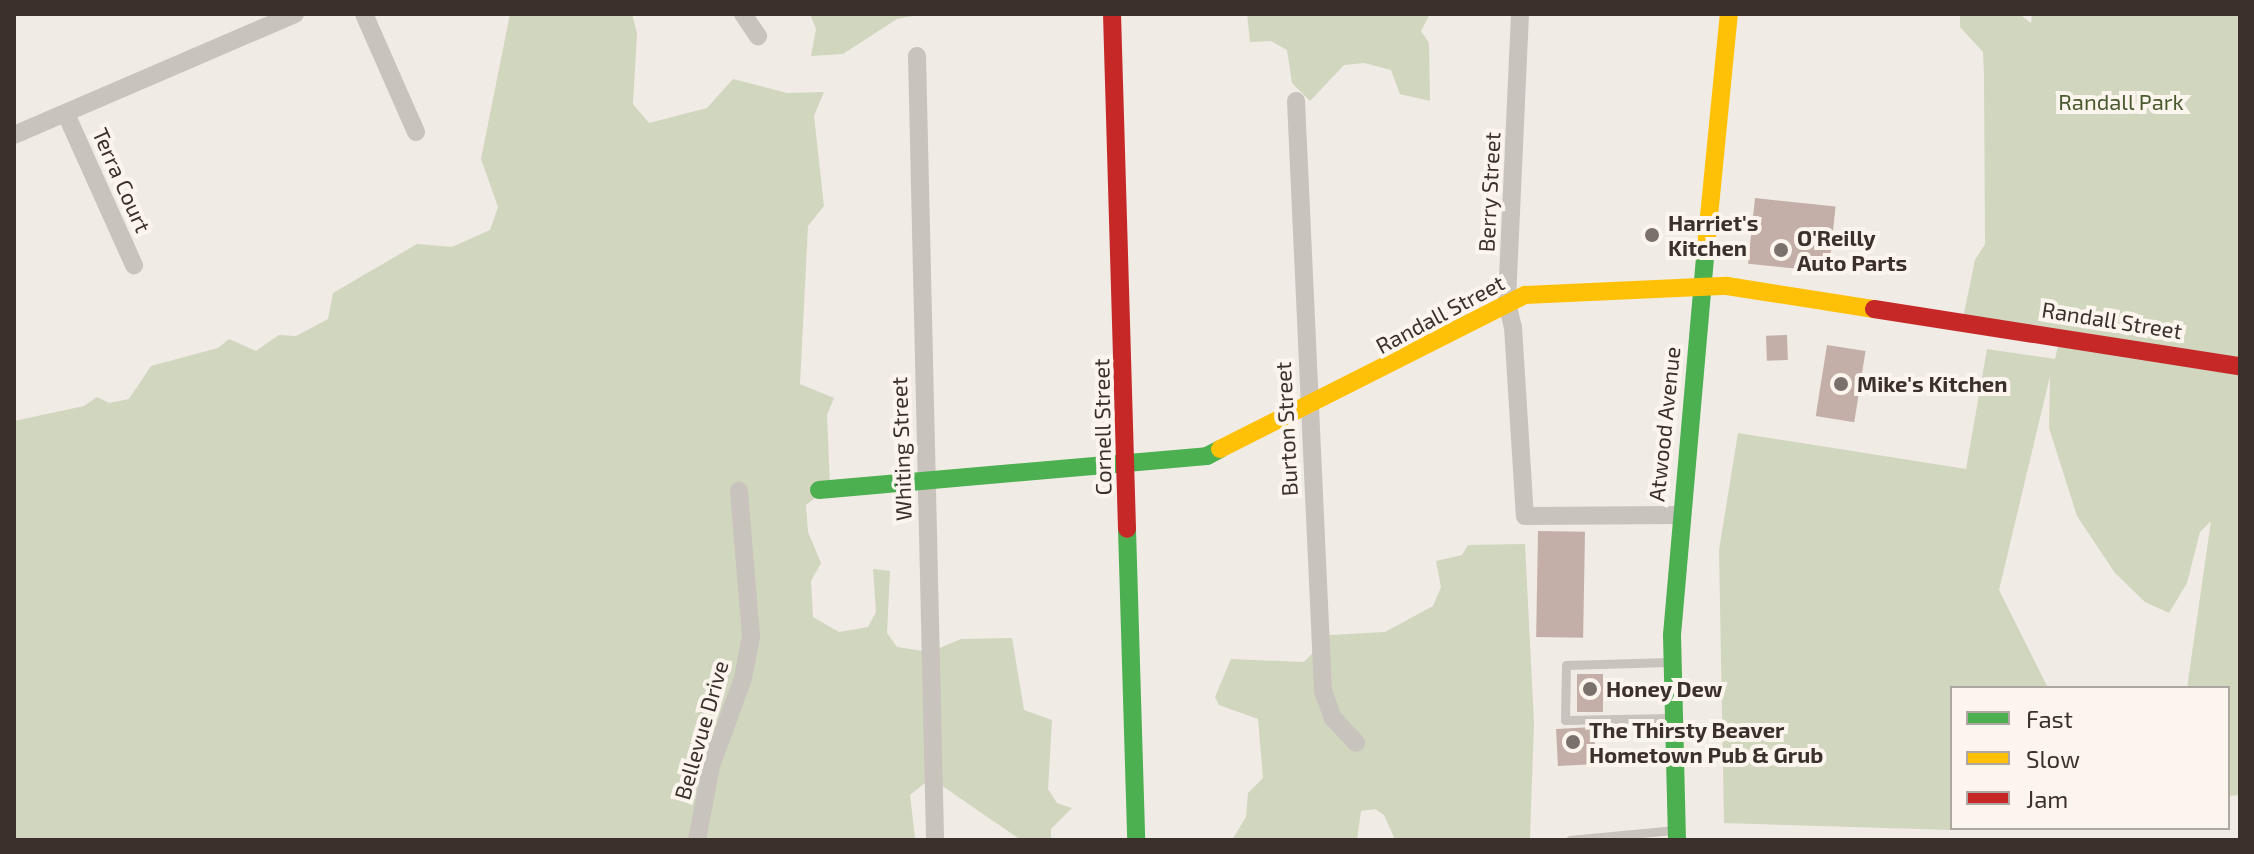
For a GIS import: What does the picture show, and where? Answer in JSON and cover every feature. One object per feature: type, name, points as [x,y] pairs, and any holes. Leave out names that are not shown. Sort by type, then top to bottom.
[{"type":"street","points":[[364,14],[416,132]]},
{"type":"street","points":[[743,14],[758,36]]},
{"type":"street","name":"Cornell Street","points":[[1112,14],[1136,840]]},
{"type":"street","name":"Berry Street","points":[[1520,14],[1507,302],[1513,327],[1525,516],[1679,515]]},
{"type":"street","name":"Atwood Avenue","points":[[1676,835],[1672,662],[1679,515],[1729,14]]},
{"type":"street","points":[[14,135],[285,16]]},
{"type":"street","name":"Whiting Street","points":[[917,56],[935,840]]},
{"type":"street","name":"Burton Street","points":[[1296,101],[1307,409],[1323,691],[1333,718],[1356,743]]},
{"type":"street","name":"Terra Court","points":[[66,114],[134,265]]},
{"type":"street","name":"Randall Street","points":[[819,490],[1127,466],[1207,456],[1307,409],[1525,295],[1703,285],[2240,366]]},
{"type":"street","name":"Bellevue Drive","points":[[697,840],[711,766],[743,678],[751,637],[739,490]]},
{"type":"lane","points":[[1672,662],[1579,662],[1564,670],[1565,720],[1673,718]]},
{"type":"lane","points":[[1570,840],[1676,835]]},
{"type":"green space","points":[[510,14],[632,14],[637,33],[633,104],[649,123],[707,108],[733,79],[787,93],[824,92],[814,116],[824,206],[808,226],[800,384],[834,398],[827,415],[830,486],[806,505],[808,532],[821,563],[811,581],[813,617],[839,632],[868,627],[876,612],[873,569],[890,571],[887,633],[897,647],[930,652],[961,639],[1012,638],[1024,710],[1052,720],[1048,789],[1057,803],[1072,808],[1051,829],[1051,840],[1021,840],[938,783],[925,783],[910,795],[915,838],[14,840],[14,421],[84,406],[97,397],[109,403],[129,399],[151,366],[218,348],[229,339],[256,351],[279,335],[296,336],[328,319],[333,293],[417,244],[452,247],[490,230],[498,207],[481,159]]},
{"type":"green space","points":[[810,14],[924,14],[897,19],[843,54],[811,56],[816,29]]},
{"type":"green space","points":[[1247,14],[1430,14],[1421,31],[1429,43],[1430,101],[1400,94],[1391,70],[1364,63],[1344,65],[1310,101],[1292,83],[1287,50],[1271,41],[1250,42]]},
{"type":"green space","name":"Randall Park","points":[[1960,14],[2019,14],[2031,23],[2032,14],[2240,14],[2240,795],[2230,796],[2230,686],[2187,686],[2211,521],[2200,532],[2187,583],[2169,613],[2145,602],[2115,573],[2077,516],[2049,428],[2050,376],[1999,590],[2047,686],[1950,686],[1950,830],[1724,823],[1719,550],[1738,433],[1966,469],[1987,349],[2055,359],[2060,338],[1963,318],[1975,260],[1985,244],[1984,77],[1983,52],[1960,27]]},
{"type":"green space","points":[[1525,544],[1534,723],[1530,838],[1395,840],[1384,815],[1375,809],[1361,811],[1357,840],[1232,840],[1246,817],[1248,793],[1263,778],[1258,719],[1219,705],[1215,697],[1231,659],[1304,662],[1330,635],[1385,632],[1433,606],[1441,587],[1436,561],[1462,555],[1468,545]]},
{"type":"building","points":[[1755,198],[1836,206],[1829,272],[1748,264]]},
{"type":"building","points":[[1787,335],[1788,360],[1767,361],[1766,336]]},
{"type":"building","name":"Mike's Kitchen","points":[[1827,345],[1866,351],[1854,422],[1816,416]]},
{"type":"building","points":[[1538,531],[1585,532],[1583,638],[1536,637]]},
{"type":"building","points":[[1577,674],[1603,674],[1603,712],[1577,712]]},
{"type":"building","points":[[1594,727],[1596,764],[1558,766],[1556,729]]},
{"type":"traffic: fast","points":[[1677,840],[1672,635],[1706,247]]},
{"type":"traffic: fast","points":[[819,490],[1207,456],[1220,449]]},
{"type":"traffic: fast","points":[[1127,529],[1136,840]]},
{"type":"traffic: slow","points":[[1706,247],[1729,14]]},
{"type":"traffic: slow","points":[[1220,449],[1525,295],[1727,286],[1874,309]]},
{"type":"traffic: jam","points":[[1112,14],[1127,529]]},
{"type":"traffic: jam","points":[[1874,309],[2240,366]]},
{"type":"place","name":"Harriet's Kitchen","points":[[1652,235]]},
{"type":"place","name":"O'Reilly Auto Parts","points":[[1781,250]]},
{"type":"place","name":"Mike's Kitchen","points":[[1841,384]]},
{"type":"place","name":"Honey Dew","points":[[1590,689]]},
{"type":"place","name":"The Thirsty Beaver Hometown Pub & Grub","points":[[1573,742]]}]
